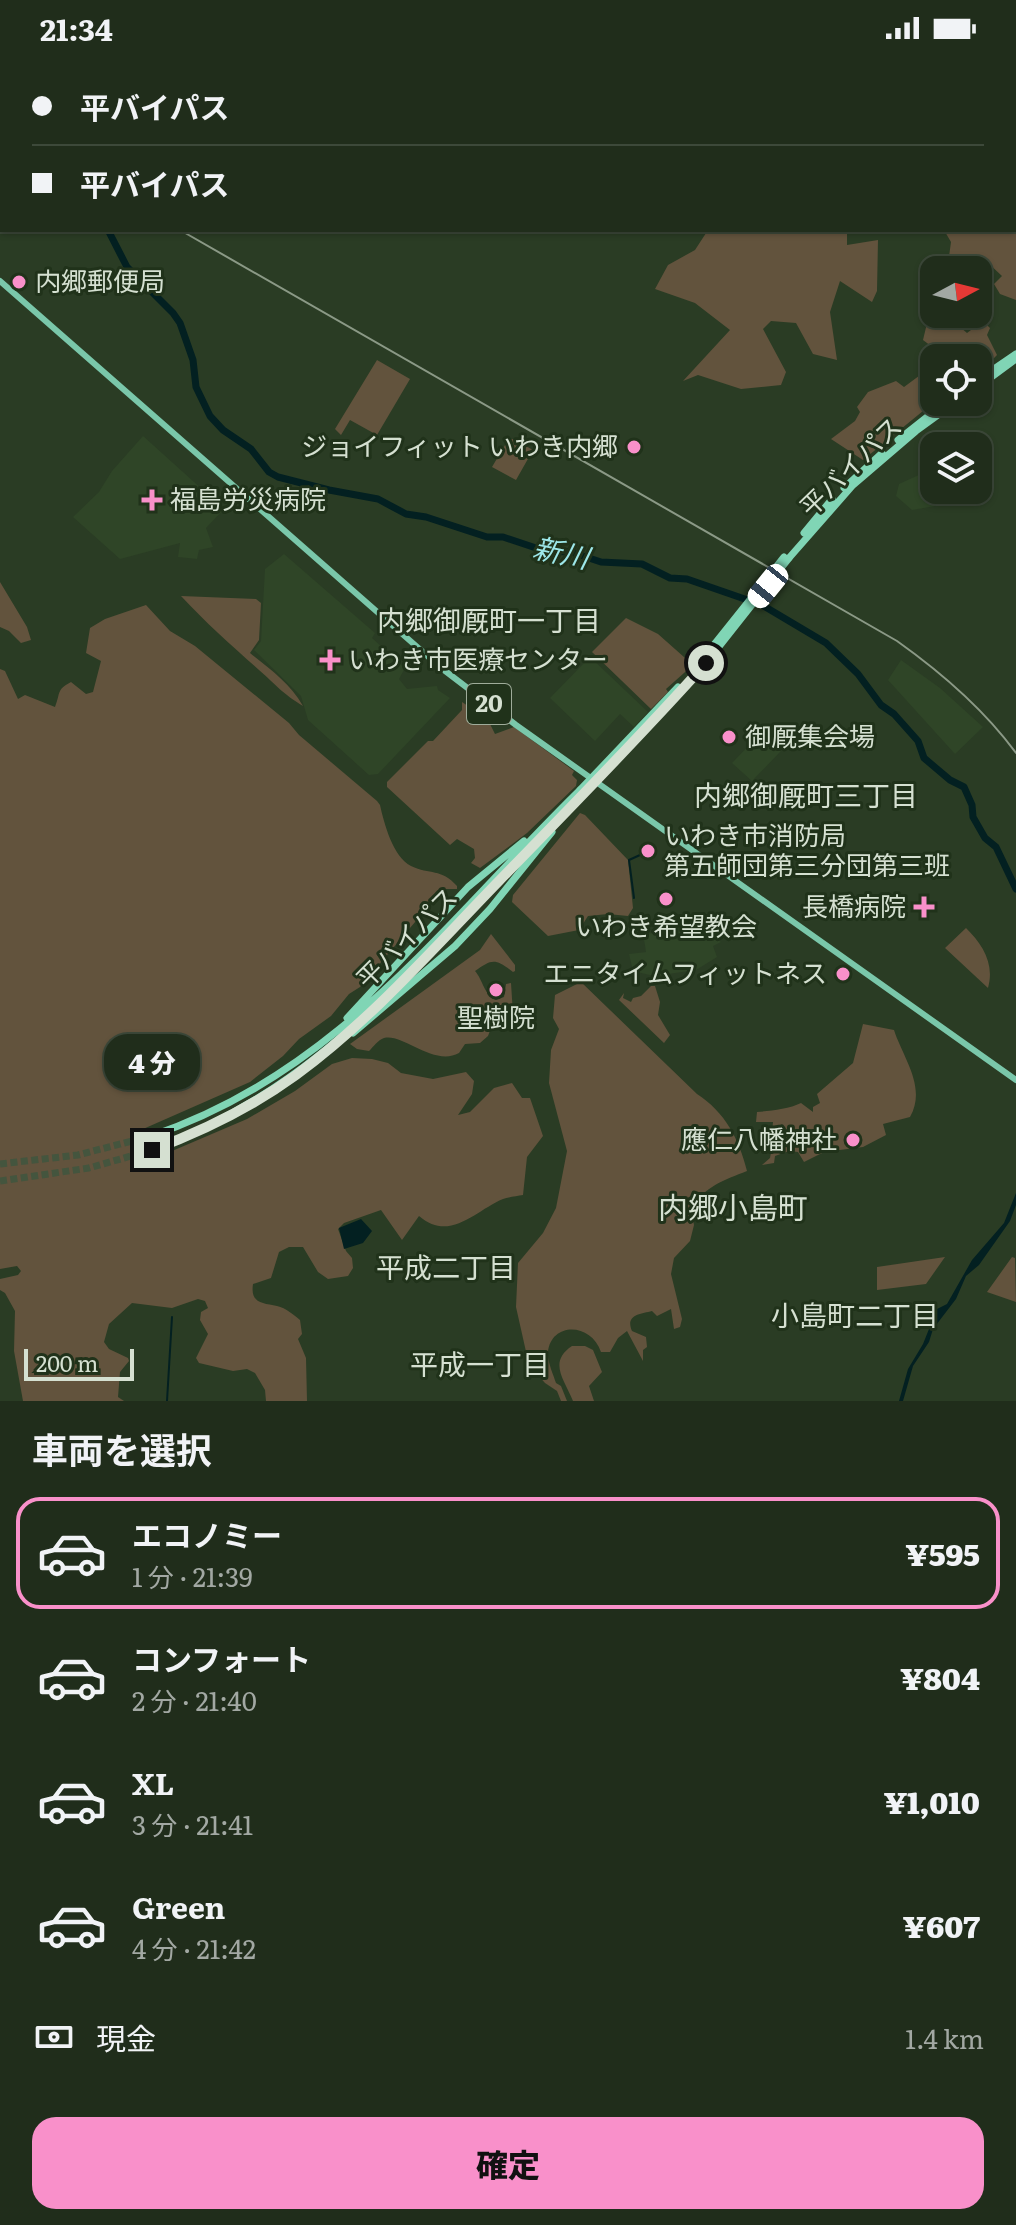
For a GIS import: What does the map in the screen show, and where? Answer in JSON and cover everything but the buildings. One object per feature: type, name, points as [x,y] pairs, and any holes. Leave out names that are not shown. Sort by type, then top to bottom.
[{"type":"highway","points":[[992,371],[1016,356]]},
{"type":"highway","points":[[992,376],[1016,356]]},
{"type":"highway","name":"平バイパス","points":[[151,1136],[209,1114],[254,1091],[324,1044],[371,1003],[493,884],[706,663],[850,481],[929,416]]},
{"type":"highway","name":"平バイパス","points":[[788,557],[853,485],[937,416]]},
{"type":"highway","points":[[288,1070],[361,1004],[468,887],[580,793]]},
{"type":"highway","points":[[247,1107],[317,1063],[446,954],[490,909],[580,793]]},
{"type":"highway","name":"平バイパス","points":[[152,1150],[247,1107],[295,1076],[349,1032],[479,898]]},
{"type":"main road","name":"20","points":[[0,281],[440,667],[516,725],[1016,1080]]},
{"type":"shaded area","points":[[707,232],[847,232],[847,245],[878,240],[877,291],[872,302],[840,281],[830,312],[837,360],[813,354],[796,323],[771,321],[763,329],[786,372],[781,385],[741,389],[698,375],[683,381],[730,330],[695,303],[655,289],[668,265],[695,250]]},
{"type":"shaded area","points":[[945,232],[1016,232],[1016,300],[1000,294],[994,284],[1002,276],[992,267],[992,256],[949,256],[951,242]]},
{"type":"shaded area","points":[[926,328],[961,328],[967,333],[974,328],[990,328],[987,335],[992,344],[928,344],[923,340]]},
{"type":"shaded area","points":[[377,360],[410,379],[377,435],[350,420],[341,435],[335,429]]},
{"type":"shaded area","points":[[920,375],[920,413],[863,460],[831,439],[855,421],[860,412],[857,407],[868,392],[896,381],[904,387]]},
{"type":"shaded area","name":"福島労災病院","points":[[143,436],[224,509],[206,528],[213,547],[199,550],[197,559],[178,557],[180,543],[120,559],[73,517],[99,492],[112,471]]},
{"type":"shaded area","points":[[513,439],[533,450],[516,480],[492,467],[508,440]]},
{"type":"shaded area","points":[[920,474],[920,504],[935,506],[912,510],[896,496],[899,484]]},
{"type":"shaded area","name":"いわき市医療センター","points":[[284,554],[375,633],[372,638],[405,668],[399,679],[407,689],[437,686],[450,698],[378,774],[369,775],[308,720],[301,696],[254,650],[261,641],[265,569]]},
{"type":"shaded area","points":[[0,582],[27,627],[31,640],[21,643],[0,627]]},
{"type":"shaded area","points":[[181,596],[256,599],[261,603],[259,640],[250,653],[286,683],[303,706],[219,634]]},
{"type":"shaded area","points":[[146,605],[170,631],[195,646],[289,723],[377,801],[390,839],[405,862],[446,877],[457,889],[443,889],[360,987],[349,994],[331,1016],[250,1082],[134,1133],[144,1163],[247,1119],[295,1091],[332,1064],[352,1058],[388,1063],[401,1073],[433,1079],[466,1072],[474,1081],[472,1094],[458,1115],[470,1112],[494,1088],[512,1083],[522,1098],[530,1098],[543,1136],[527,1157],[523,1195],[503,1199],[462,1222],[441,1226],[419,1216],[402,1240],[381,1210],[344,1223],[338,1229],[352,1258],[353,1268],[348,1276],[328,1279],[318,1272],[303,1247],[289,1247],[279,1252],[271,1278],[253,1284],[253,1291],[259,1301],[284,1308],[300,1320],[302,1334],[298,1339],[306,1358],[307,1401],[266,1401],[265,1390],[255,1373],[247,1369],[233,1371],[199,1363],[196,1358],[208,1334],[200,1320],[201,1312],[208,1308],[205,1301],[198,1299],[172,1308],[132,1303],[109,1324],[104,1342],[109,1349],[129,1361],[120,1372],[118,1397],[124,1401],[23,1401],[14,1351],[15,1311],[0,1290],[0,1279],[18,1275],[21,1271],[17,1266],[0,1269],[0,669],[5,671],[18,699],[25,695],[55,707],[61,689],[71,682],[86,694],[93,692],[101,661],[86,653],[90,628],[105,619]]},
{"type":"shaded area","points":[[626,618],[658,634],[693,665],[666,689],[668,692],[651,709],[592,652]]},
{"type":"shaded area","points":[[590,657],[648,712],[634,727],[620,714],[595,741],[550,698]]},
{"type":"shaded area","points":[[901,660],[940,688],[983,727],[955,754],[888,680]]},
{"type":"shaded area","points":[[475,698],[498,715],[490,724],[495,734],[514,727],[574,771],[572,775],[577,780],[576,786],[527,833],[480,868],[471,863],[475,858],[474,849],[457,839],[450,845],[387,787],[387,782],[462,710],[462,702],[468,706]]},
{"type":"shaded area","points":[[761,733],[781,751],[752,781],[732,763]]},
{"type":"shaded area","points":[[580,813],[628,860],[633,908],[628,916],[588,916],[579,930],[548,936],[512,902],[513,895]]},
{"type":"shaded area","points":[[685,926],[689,938],[708,931],[721,942],[713,946],[717,957],[696,970],[654,976],[633,971],[629,954],[646,952],[644,939],[647,934]]},
{"type":"shaded area","points":[[966,928],[986,955],[990,970],[988,988],[945,948]]},
{"type":"shaded area","points":[[491,934],[515,965],[515,971],[494,962],[475,971],[489,995],[496,1000],[504,997],[506,984],[511,983],[513,1014],[508,1020],[494,1020],[488,1036],[480,1043],[465,1044],[459,1053],[449,1056],[429,1053],[392,1038],[382,1039],[369,1051],[350,1044],[480,950]]},
{"type":"shaded area","points":[[581,982],[716,1109],[735,1137],[747,1171],[709,1189],[691,1209],[694,1225],[690,1241],[674,1258],[671,1274],[682,1319],[680,1327],[674,1329],[671,1309],[657,1316],[652,1311],[632,1318],[632,1331],[646,1337],[643,1361],[627,1331],[618,1338],[610,1352],[601,1352],[596,1342],[581,1331],[563,1331],[556,1335],[548,1356],[556,1383],[561,1386],[567,1401],[561,1401],[557,1391],[529,1365],[516,1307],[518,1263],[543,1233],[556,1208],[567,1151],[549,1083],[551,1050],[559,1029],[553,1018],[555,995]]},
{"type":"shaded area","points":[[655,986],[660,1002],[658,1015],[670,1035],[664,1043],[619,1000],[624,993],[623,998],[631,1002]]},
{"type":"shaded area","points":[[863,1024],[894,1030],[915,1084],[915,1106],[910,1117],[883,1124],[886,1135],[863,1147],[824,1152],[804,1162],[798,1152],[789,1151],[775,1156],[774,1163],[762,1165],[770,1158],[772,1147],[767,1140],[760,1139],[772,1133],[773,1122],[756,1122],[757,1112],[801,1103],[813,1112],[813,1107],[820,1103],[817,1094],[853,1063]]},
{"type":"shaded area","points":[[945,1257],[926,1284],[877,1290],[877,1267]]},
{"type":"shaded area","points":[[1012,1257],[1015,1258],[1016,1302],[987,1292]]},
{"type":"shaded area","points":[[572,1346],[585,1346],[593,1350],[602,1372],[589,1386],[594,1401],[573,1401],[562,1378],[561,1358]]},
{"type":"water","points":[[1016,1193],[1016,1205],[1010,1221],[979,1265],[966,1276],[956,1299],[933,1329],[929,1342],[913,1366],[903,1401],[899,1401],[908,1369],[923,1344],[937,1309],[947,1304],[972,1260],[1004,1223]]},
{"type":"water","points":[[361,1219],[372,1231],[363,1243],[344,1249],[339,1228]]},
{"type":"waterway","name":"新川","points":[[109,232],[127,267],[180,323],[193,360],[196,387],[210,416],[223,430],[251,449],[269,472],[329,490],[378,499],[406,514],[426,517],[487,537],[503,537],[545,551],[571,552],[601,562],[642,564],[670,578],[687,579],[762,605],[826,643],[918,741],[924,758],[950,780],[964,787],[972,805],[973,817],[985,838],[996,847],[1016,889]]},
{"type":"waterway","points":[[634,898],[629,860],[640,855]]},
{"type":"waterway","points":[[167,1401],[172,1317]]},
{"type":"tunnel","points":[[0,1164],[78,1155],[151,1136]]},
{"type":"tunnel","points":[[0,1181],[89,1168],[152,1150]]},
{"type":"railway","points":[[183,232],[897,641],[961,692],[1016,753]]},
{"type":"place","name":"内郷郵便局","points":[[19,282]]},
{"type":"place","name":"ジョイフィット いわき内郷","points":[[634,447]]},
{"type":"place","name":"福島労災病院","points":[[152,500]]},
{"type":"place","name":"いわき市医療センター","points":[[330,660]]},
{"type":"place","name":"御厩集会場","points":[[729,737]]},
{"type":"place","name":"いわき市消防局 第五師団第三分団第三班","points":[[648,851]]},
{"type":"place","name":"いわき希望教会","points":[[666,899]]},
{"type":"place","name":"長橋病院","points":[[924,907]]},
{"type":"place","name":"エニタイムフィットネス","points":[[843,974]]},
{"type":"place","name":"聖樹院","points":[[496,990]]},
{"type":"place","name":"應仁八幡神社","points":[[853,1140]]},
{"type":"district","name":"内郷御厩町一丁目","points":[[489,621]]},
{"type":"district","name":"内郷御厩町三丁目","points":[[806,796]]},
{"type":"district","name":"内郷小島町","points":[[733,1209]]},
{"type":"district","name":"平成二丁目","points":[[446,1268]]},
{"type":"district","name":"小島町二丁目","points":[[855,1316]]},
{"type":"district","name":"平成一丁目","points":[[480,1365]]},
{"type":"route","points":[[152,1150],[247,1107],[295,1076],[349,1032],[581,796],[706,663]]}]
